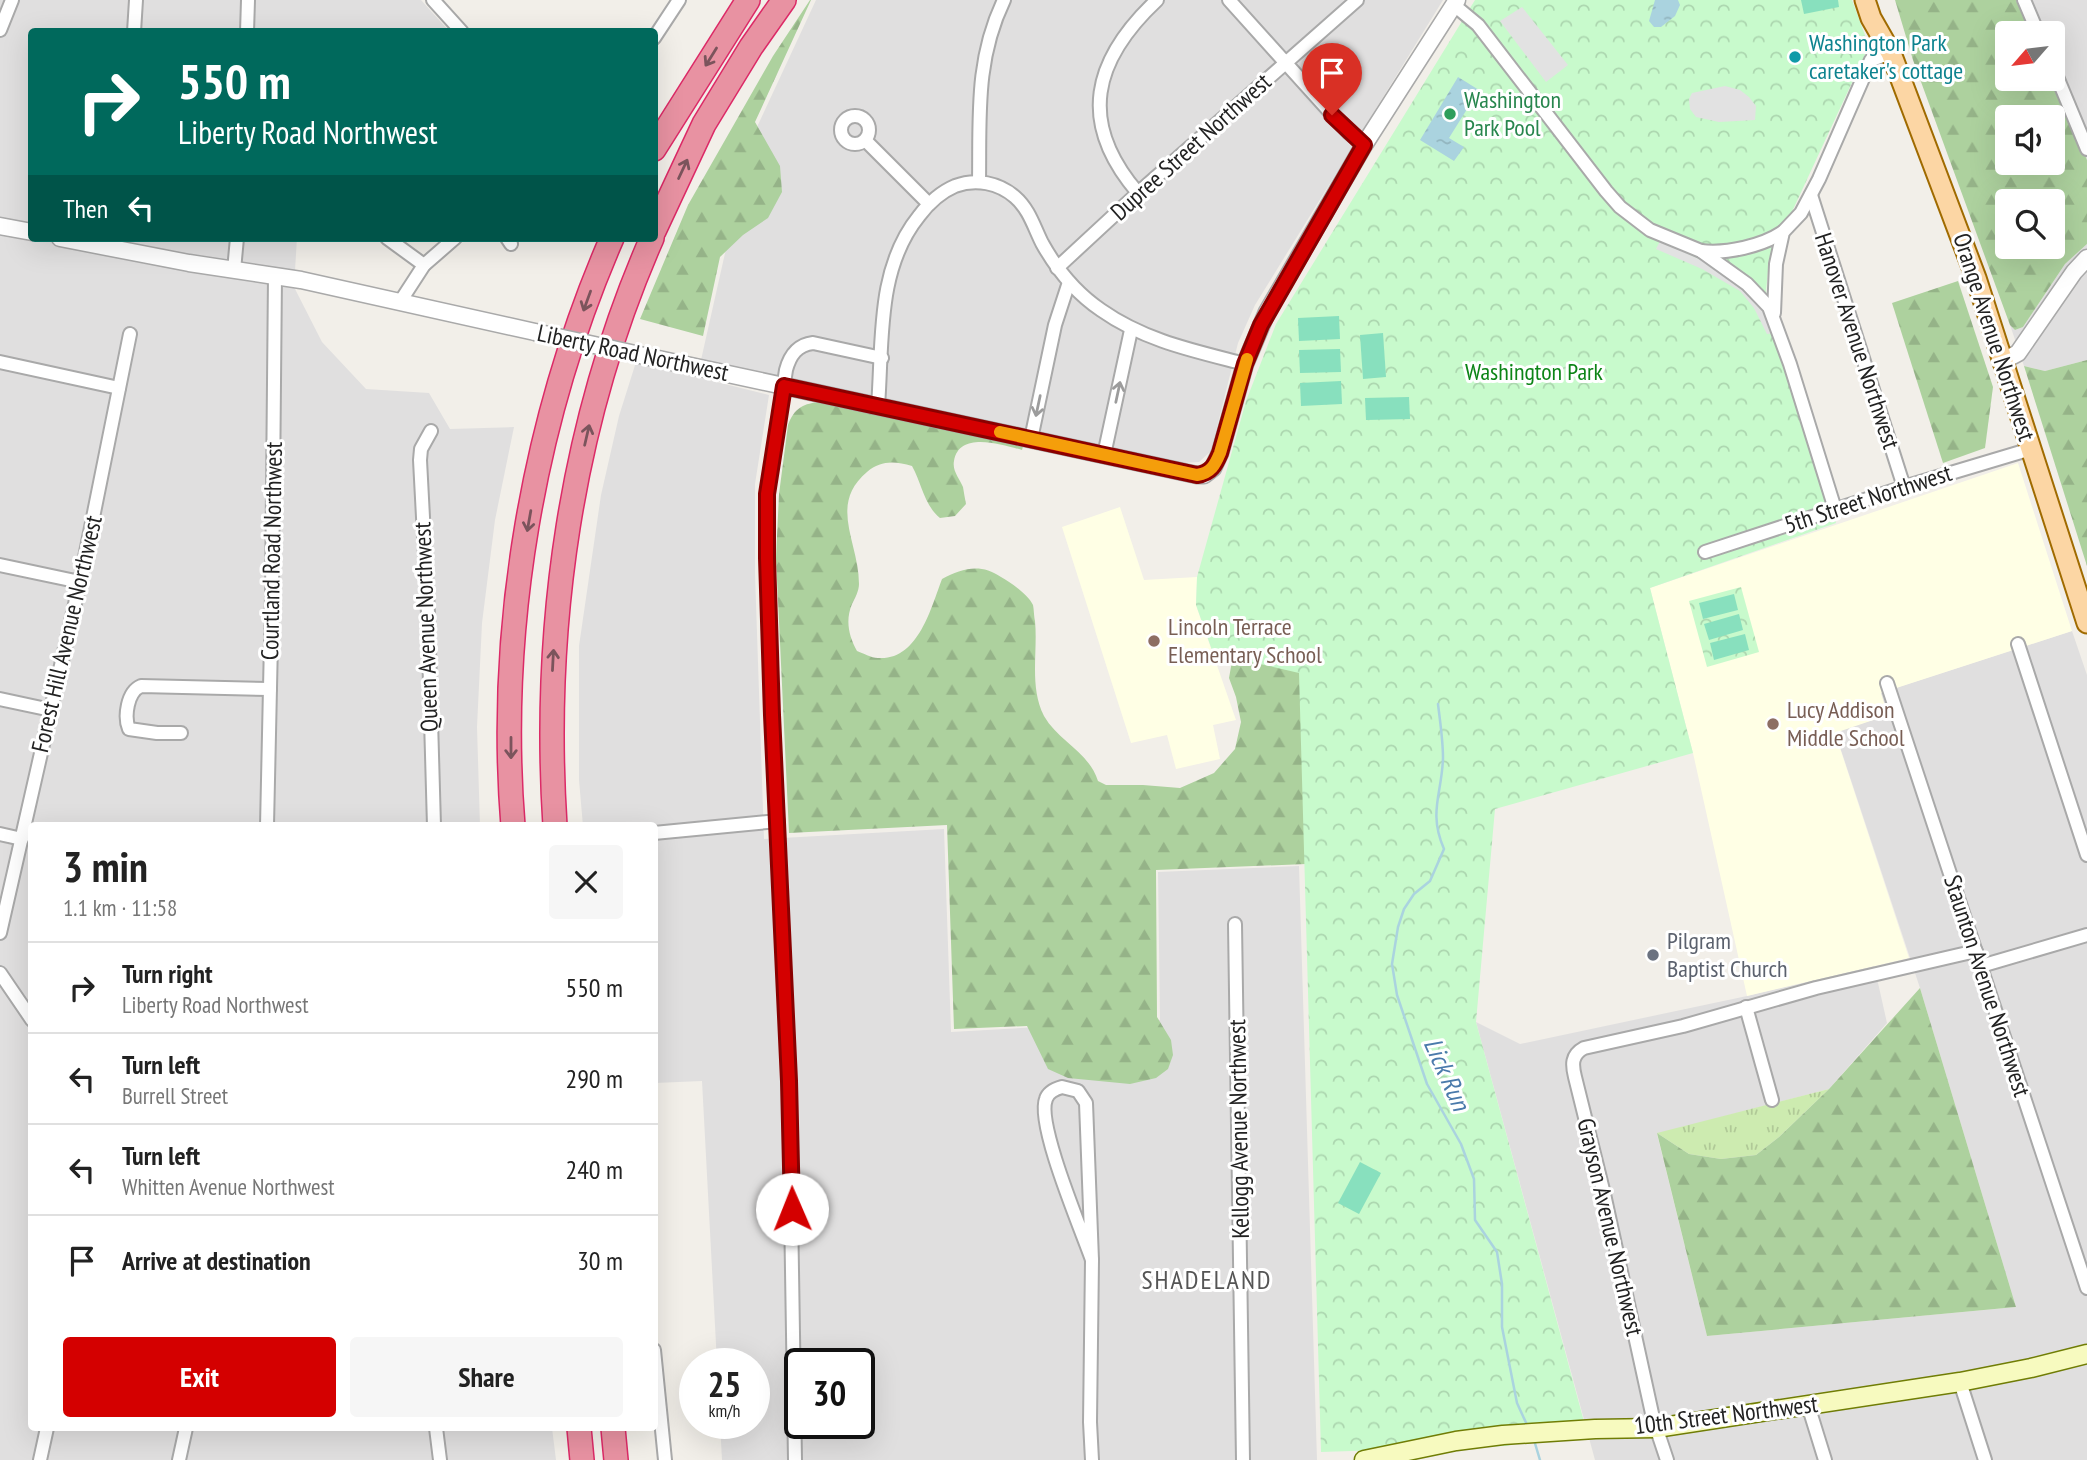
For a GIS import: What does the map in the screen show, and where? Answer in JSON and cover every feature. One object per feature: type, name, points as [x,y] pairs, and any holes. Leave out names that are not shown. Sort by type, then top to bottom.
[{"type":"highway","points":[[658,142],[748,0]]},
{"type":"highway","points":[[658,222],[704,124],[751,47],[784,0]]},
{"type":"highway","points":[[513,822],[511,704],[517,611],[526,537],[548,428],[582,314],[610,242]]},
{"type":"highway","points":[[555,822],[551,726],[554,651],[572,502],[602,379],[620,319],[650,242]]},
{"type":"highway","points":[[579,1431],[582,1460]]},
{"type":"highway","points":[[613,1431],[616,1460]]},
{"type":"main road","name":"Orange Avenue Northwest","points":[[1865,0],[1871,18],[1891,53],[1972,266],[2087,624]]},
{"type":"main road","name":"Orange Avenue Northwest","points":[[1877,0],[1885,21],[1891,53]]},
{"type":"main road","name":"10th Street Northwest","points":[[1375,1459],[1456,1441],[1503,1435],[1656,1428],[1960,1382],[2087,1354]]},
{"type":"street","points":[[0,30],[12,0]]},
{"type":"street","points":[[134,28],[136,0]]},
{"type":"street","points":[[247,28],[248,0]]},
{"type":"street","points":[[433,0],[458,28]]},
{"type":"street","points":[[658,32],[680,0]]},
{"type":"street","points":[[979,182],[981,78],[990,35],[1004,0]]},
{"type":"street","points":[[1138,193],[1115,163],[1108,148],[1102,131],[1100,99],[1102,80],[1116,47],[1140,16],[1157,0]]},
{"type":"street","points":[[1229,0],[1348,132],[1364,145]]},
{"type":"street","name":"Dupree Street Northwest","points":[[1057,268],[1357,0]]},
{"type":"street","points":[[2024,0],[2033,21]]},
{"type":"street","points":[[878,406],[886,288],[893,259],[911,226],[929,204],[957,186],[979,182],[1000,187],[1021,204],[1057,268],[1099,309],[1131,330],[1171,345],[1245,364],[1267,312],[1364,145],[1455,2],[1478,25],[1620,207],[1650,230],[1701,251],[1763,299],[1774,316],[1835,509]]},
{"type":"street","points":[[1701,251],[1722,251],[1765,242],[1783,232],[1801,214],[1871,60],[1891,53]]},
{"type":"street","points":[[2063,91],[2087,149]]},
{"type":"street","points":[[865,140],[929,204]]},
{"type":"street","name":"Hanover Avenue Northwest","points":[[1811,195],[1904,487]]},
{"type":"street","points":[[0,226],[28,231]]},
{"type":"street","points":[[1774,316],[1776,264],[1783,232]]},
{"type":"street","name":"Liberty Road Northwest","points":[[100,242],[400,302],[1197,475],[1213,468],[1220,453],[1245,364]]},
{"type":"street","points":[[234,270],[237,242]]},
{"type":"street","points":[[392,242],[424,265]]},
{"type":"street","points":[[400,302],[424,265],[450,242]]},
{"type":"street","points":[[2003,361],[2018,353],[2074,272],[2087,258]]},
{"type":"street","name":"Courtland Road Northwest","points":[[267,822],[276,387],[275,276]]},
{"type":"street","points":[[1031,439],[1055,325],[1069,282]]},
{"type":"street","points":[[1104,455],[1131,330]]},
{"type":"street","name":"Forest Hill Avenue Northwest","points":[[0,933],[79,582],[130,334]]},
{"type":"street","points":[[795,1460],[789,1081],[771,702],[767,494],[784,386],[789,360],[794,352],[806,344],[819,344],[882,358]]},
{"type":"street","points":[[0,362],[119,388]]},
{"type":"street","name":"Queen Avenue Northwest","points":[[431,431],[421,449],[420,460],[428,613],[434,822]]},
{"type":"street","name":"5th Street Northwest","points":[[1705,551],[2031,449]]},
{"type":"street","points":[[0,565],[79,582]]},
{"type":"street","points":[[2018,644],[2087,855]]},
{"type":"street","name":"Staunton Avenue Northwest","points":[[1887,683],[2087,1288]]},
{"type":"street","points":[[181,733],[129,729],[127,712],[132,692],[141,686],[270,689]]},
{"type":"street","points":[[0,699],[51,710]]},
{"type":"street","points":[[658,833],[778,821]]},
{"type":"street","points":[[0,834],[22,839]]},
{"type":"street","name":"Kellogg Avenue Northwest","points":[[1235,924],[1243,1460]]},
{"type":"street","points":[[1981,966],[2087,934]]},
{"type":"street","name":"Grayson Avenue Northwest","points":[[1667,1460],[1656,1428],[1572,1064],[1574,1057],[1580,1050],[1976,951]]},
{"type":"street","points":[[0,973],[28,1014]]},
{"type":"street","points":[[1746,1007],[1772,1100]]},
{"type":"street","points":[[1092,1260],[1065,1188],[1044,1113],[1049,1093],[1062,1087],[1078,1091],[1086,1103],[1092,1260],[1090,1422],[1093,1460]]},
{"type":"street","points":[[1960,1382],[1985,1460]]},
{"type":"street","points":[[658,1390],[665,1460]]},
{"type":"street","points":[[1808,1405],[1825,1460]]},
{"type":"street","points":[[40,1460],[46,1431]]},
{"type":"street","points":[[179,1460],[185,1431]]},
{"type":"street","points":[[436,1431],[439,1460]]},
{"type":"shaded area","points":[[0,0],[421,0],[446,28],[28,28],[28,242],[297,242],[294,287],[322,342],[366,389],[429,393],[450,429],[514,427],[495,520],[482,623],[477,727],[480,822],[28,822],[28,1431],[552,1431],[556,1460],[0,1460]]},
{"type":"shaded area","points":[[816,0],[1443,0],[1255,305],[1238,343],[1211,451],[1199,462],[1182,463],[701,360],[750,142]]},
{"type":"shaded area","points":[[2016,0],[2087,0],[2087,160],[2065,105],[2056,91],[2065,91],[2065,21],[2026,21]]},
{"type":"shaded area","points":[[1522,7],[1568,65],[1546,82],[1500,21]]},
{"type":"shaded area","points":[[1725,86],[1740,90],[1749,97],[1756,106],[1755,120],[1719,122],[1696,117],[1690,109],[1689,99],[1692,93]]},
{"type":"shaded area","points":[[1660,241],[1712,265],[1758,298],[1776,333],[1767,334],[1754,308],[1740,291],[1702,269],[1656,249]]},
{"type":"shaded area","points":[[2087,244],[2087,360],[2045,371],[2024,366],[2010,325],[2015,330],[2023,327],[2065,264]]},
{"type":"shaded area","points":[[636,362],[769,395],[755,484],[755,574],[764,839],[944,829],[951,1032],[1160,1020],[1158,872],[1299,866],[1317,1460],[722,1460],[721,1439],[770,1439],[770,1348],[716,1348],[702,1081],[658,1083],[658,822],[583,822],[579,780],[579,646],[601,495],[619,416]]},
{"type":"shaded area","name":"Lucy Addison Middle School","points":[[2018,463],[2072,631],[1881,693],[1888,715],[1835,733],[1909,958],[1747,996],[1693,753],[1650,588]]},
{"type":"shaded area","name":"Lincoln Terrace Elementary School","points":[[1120,507],[1144,580],[1197,577],[1196,605],[1236,720],[1213,725],[1220,759],[1176,769],[1167,735],[1131,743],[1062,527]]},
{"type":"shaded area","points":[[2072,631],[2087,675],[2087,1460],[1595,1460],[1476,1022],[1520,1044],[1747,996],[1874,965],[1887,1023],[1829,1089],[1657,1134],[1707,1336],[2016,1307],[1920,988],[1835,732],[1888,715],[1880,693]]},
{"type":"green space","points":[[810,0],[755,122],[780,166],[782,192],[768,218],[743,235],[720,257],[703,336],[640,319],[688,205],[773,56]]},
{"type":"green space","name":"Washington Park","points":[[1475,0],[1852,0],[1869,46],[1769,261],[1766,291],[1836,523],[1650,588],[1693,753],[1495,809],[1476,1022],[1586,1429],[1506,1446],[1321,1452],[1299,673],[1213,653],[1196,605],[1197,577],[1246,401],[1276,324]]},
{"type":"green space","points":[[1801,0],[1838,0],[1839,7],[1804,14]]},
{"type":"green space","points":[[1895,0],[2016,0],[2026,21],[1995,21],[1995,91],[2056,91],[2063,105],[1995,105],[1995,175],[2065,175],[2065,110],[2087,160],[2087,244],[2065,264],[2023,327],[2015,330],[2010,325],[1913,60]]},
{"type":"green space","points":[[1958,281],[1993,387],[1985,448],[1943,463],[1892,303]]},
{"type":"green space","points":[[1339,316],[1340,339],[1299,341],[1298,318]]},
{"type":"green space","points":[[1383,333],[1386,377],[1363,379],[1360,335]]},
{"type":"green space","points":[[1340,349],[1341,372],[1300,373],[1299,350]]},
{"type":"green space","points":[[2087,360],[2087,566],[2024,366],[2045,371]]},
{"type":"green space","points":[[1341,381],[1342,404],[1301,406],[1300,383]]},
{"type":"green space","points":[[1409,397],[1410,419],[1366,420],[1365,398]]},
{"type":"green space","points":[[821,402],[1024,443],[1022,450],[983,442],[964,446],[958,451],[954,468],[963,487],[966,504],[955,516],[940,518],[935,513],[912,466],[883,464],[872,468],[855,485],[847,511],[859,584],[849,616],[850,634],[857,651],[875,658],[892,657],[913,642],[921,630],[942,579],[972,569],[986,570],[1001,577],[1023,593],[1033,605],[1036,633],[1035,681],[1039,705],[1044,716],[1088,762],[1098,781],[1106,785],[1180,788],[1214,773],[1235,749],[1241,722],[1229,678],[1232,661],[1247,650],[1305,654],[1306,864],[1156,870],[1157,1017],[1171,1040],[1173,1055],[1168,1069],[1156,1078],[1130,1084],[1068,1078],[1048,1069],[1027,1026],[954,1029],[947,825],[789,833],[776,558],[779,494],[790,419],[800,408]]},
{"type":"green space","points":[[1741,587],[1759,652],[1707,667],[1689,601]]},
{"type":"green space","points":[[1734,594],[1738,610],[1703,619],[1699,603]]},
{"type":"green space","points":[[1739,614],[1743,630],[1709,640],[1704,624]]},
{"type":"green space","points":[[1745,634],[1749,650],[1714,660],[1710,643]]},
{"type":"green space","points":[[1920,988],[2016,1307],[1707,1336],[1657,1133],[1689,1154],[1721,1159],[1756,1155],[1829,1089]]},
{"type":"green space","points":[[1829,1089],[1756,1155],[1721,1159],[1689,1154],[1657,1133]]},
{"type":"green space","points":[[1360,1162],[1381,1173],[1359,1214],[1338,1203]]},
{"type":"water","points":[[1655,0],[1678,0],[1680,5],[1675,16],[1661,27],[1654,27],[1649,21]]},
{"type":"water","name":"Washington Park Pool","points":[[1458,77],[1479,90],[1449,138],[1464,147],[1454,161],[1420,140]]},
{"type":"waterway","name":"Lick Run","points":[[1438,704],[1443,758],[1436,813],[1444,849],[1430,881],[1414,894],[1404,909],[1392,964],[1397,995],[1427,1084],[1461,1144],[1474,1179],[1475,1220],[1497,1252],[1502,1284],[1502,1327],[1517,1403],[1528,1427]]},
{"type":"waterway","name":"Lick Run","points":[[1534,1440],[1540,1460]]},
{"type":"slow traffic","points":[[1000,432],[1197,475],[1204,474],[1213,468],[1220,453],[1247,359]]},
{"type":"place","name":"Washington Park caretaker's cottage","points":[[1795,57]]},
{"type":"place","name":"Washington Park Pool","points":[[1450,114]]},
{"type":"place","name":"Lincoln Terrace Elementary School","points":[[1154,641]]},
{"type":"place","name":"Lucy Addison Middle School","points":[[1773,724]]},
{"type":"place","name":"Pilgram Baptist Church","points":[[1653,955]]},
{"type":"district","name":"SHADELAND","points":[[1207,1280]]},
{"type":"route","points":[[792,1209],[767,558],[767,494],[784,386],[1197,475],[1204,474],[1213,468],[1220,453],[1245,364],[1267,312],[1364,145],[1332,115]]}]
